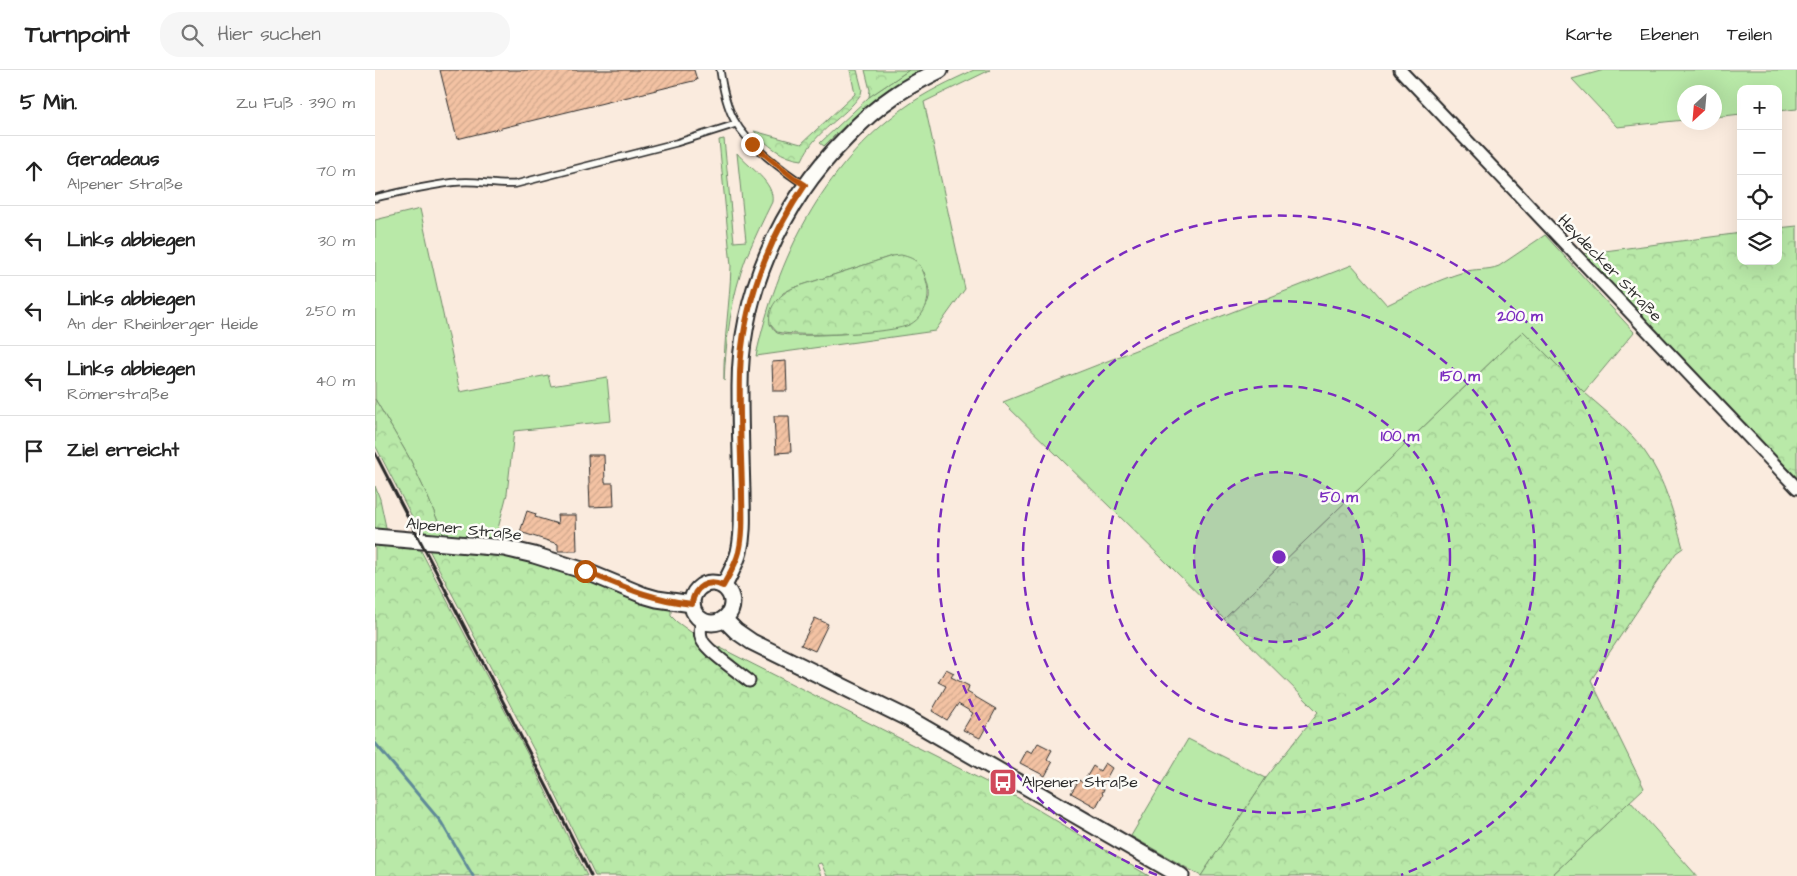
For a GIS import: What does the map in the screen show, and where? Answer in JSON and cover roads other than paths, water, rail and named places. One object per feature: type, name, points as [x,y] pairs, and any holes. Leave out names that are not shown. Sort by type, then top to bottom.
[{"type":"street","points":[[723,586],[736,560],[742,532],[740,374],[747,323],[768,254],[784,219],[805,185],[837,146],[894,96],[940,70]]},
{"type":"street","name":"Heydecker Straße","points":[[1400,70],[1797,488]]},
{"type":"street","name":"Alpener Straße","points":[[375,537],[504,548],[585,571],[643,595],[692,604]]},
{"type":"street","points":[[711,583],[723,586],[731,596],[731,608],[724,619],[714,623],[703,621],[695,614],[692,604],[695,592],[705,584],[711,583]]},
{"type":"street","points":[[724,619],[736,631],[752,642],[909,719],[1181,876]]},
{"type":"street","points":[[703,621],[700,634],[707,647],[749,681]]},
{"type":"lane","points":[[720,70],[726,100],[736,124],[752,144],[805,185]]},
{"type":"lane","points":[[375,198],[457,182],[500,186],[516,184],[676,143],[736,124]]},
{"type":"waterway","points":[[375,743],[441,822],[473,876]]},
{"type":"railway","points":[[375,453],[591,876]]},
{"type":"place","name":"Alpener Straße","points":[[1003,782]]}]
